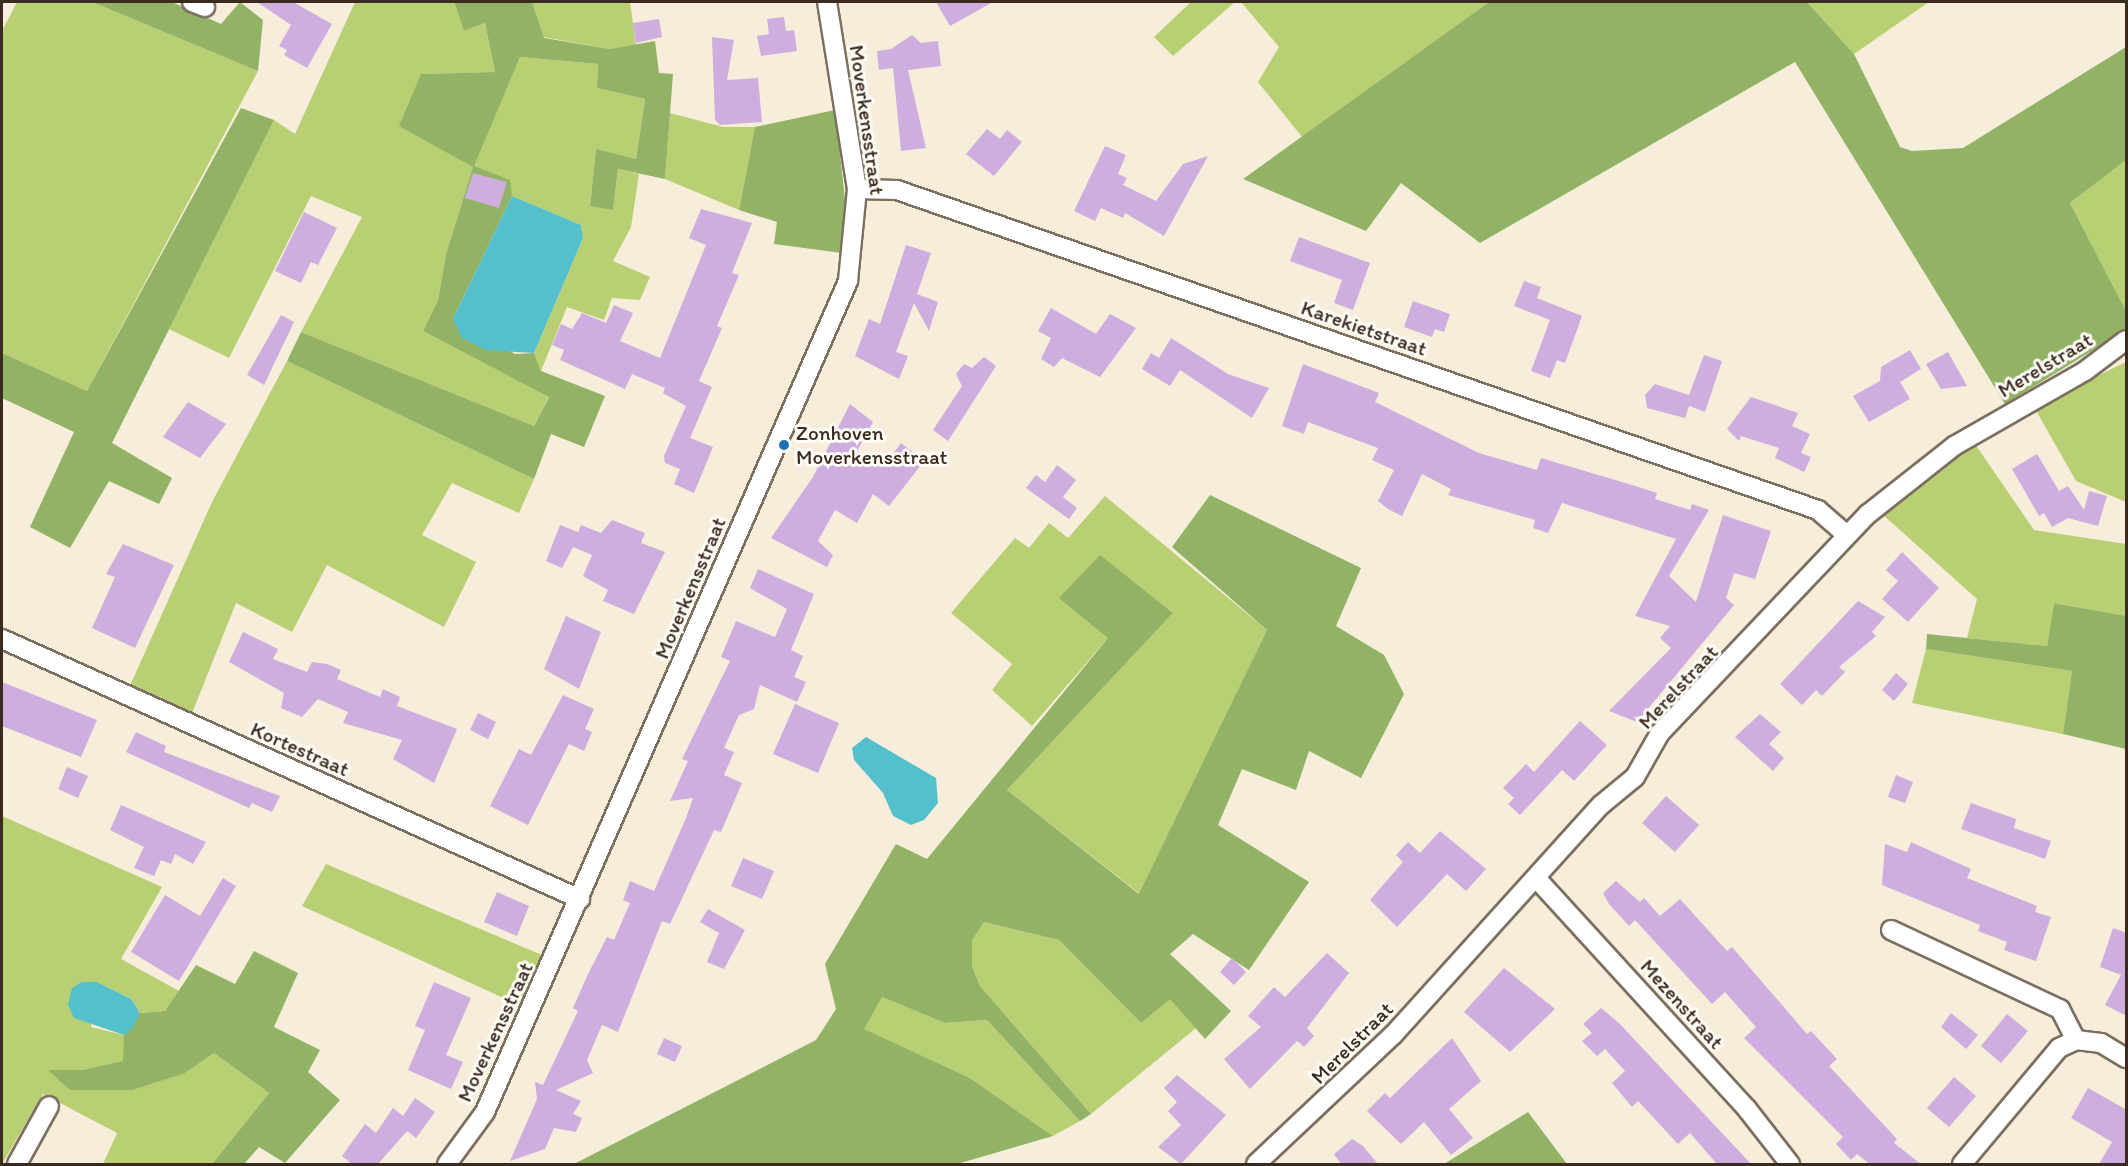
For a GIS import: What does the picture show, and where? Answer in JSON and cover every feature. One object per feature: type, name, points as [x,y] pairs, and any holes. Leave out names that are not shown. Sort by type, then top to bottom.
[{"type":"street","name":"Moverkensstraat","points":[[447,1164],[484,1112],[580,899],[848,281],[857,189],[827,2]]},
{"type":"street","name":"Karekietstraat","points":[[857,189],[897,190],[1806,506],[1847,535]]},
{"type":"street","name":"Merelstraat","points":[[1256,1164],[1394,1035],[1601,805],[1635,777],[1660,733],[1693,704],[1847,535],[1913,474],[2085,371],[2127,340]]},
{"type":"street","name":"Kortestraat","points":[[2,639],[580,899]]},
{"type":"street","name":"Mezenstraat","points":[[1536,879],[1747,1109],[1790,1164]]},
{"type":"street","points":[[1891,930],[2060,1008],[2076,1040]]},
{"type":"street","points":[[1962,1164],[2059,1048],[2076,1040],[2101,1043],[2127,1058]]},
{"type":"street","points":[[17,1164],[49,1106]]},
{"type":"green space","points":[[17,2],[92,2],[258,71],[87,391],[2,353],[2,31]]},
{"type":"green space","points":[[92,2],[172,2],[221,24],[240,2],[263,20],[258,71]]},
{"type":"green space","points":[[355,2],[454,2],[464,31],[485,23],[495,72],[421,74],[473,166],[520,57],[598,64],[597,88],[645,99],[636,159],[596,150],[590,205],[613,210],[618,169],[639,174],[631,227],[613,261],[650,277],[640,300],[612,298],[604,320],[567,307],[541,371],[534,353],[583,238],[581,225],[512,196],[509,180],[473,167],[446,254],[438,300],[423,331],[549,396],[534,426],[301,332],[362,217],[311,196],[229,358],[169,329],[274,120],[295,134]]},
{"type":"green space","points":[[454,2],[532,2],[544,38],[610,49],[655,41],[659,73],[673,74],[665,179],[618,169],[613,210],[590,206],[596,149],[636,159],[645,99],[597,88],[598,64],[520,57],[474,166],[510,180],[512,196],[453,319],[515,354],[534,353],[541,371],[605,396],[584,447],[551,434],[534,479],[287,361],[301,332],[534,426],[549,397],[423,331],[438,300],[446,254],[473,167],[399,126],[421,74],[495,72],[485,23],[464,31]]},
{"type":"green space","points":[[532,2],[630,2],[636,45],[610,49],[543,37]]},
{"type":"green space","points":[[1191,2],[1235,2],[1173,56],[1154,37]]},
{"type":"green space","points":[[1241,2],[1489,2],[1302,137],[1258,82],[1279,47]]},
{"type":"green space","points":[[1489,2],[1807,2],[1854,54],[1900,147],[1912,151],[1963,148],[2126,47],[2126,160],[2070,203],[2126,311],[2126,330],[2005,404],[1795,62],[1480,243],[1401,183],[1366,231],[1243,179]]},
{"type":"green space","points":[[1807,2],[1929,2],[1854,54]]},
{"type":"green space","points":[[241,108],[274,120],[112,443],[172,478],[159,504],[109,481],[70,548],[30,527],[74,432],[2,398],[2,353],[87,391]]},
{"type":"green space","points":[[835,110],[847,217],[842,253],[774,244],[777,222],[739,210],[755,127]]},
{"type":"green space","points":[[670,113],[723,127],[755,127],[739,210],[665,179]]},
{"type":"green space","points":[[2126,160],[2126,311],[2070,203]]},
{"type":"green space","points":[[287,361],[534,479],[519,513],[452,483],[422,535],[476,562],[444,627],[327,565],[292,632],[236,603],[191,716],[129,688],[212,502]]},
{"type":"green space","points":[[2126,362],[2126,502],[2076,481],[2034,407]]},
{"type":"green space","points":[[1975,444],[2034,530],[2126,544],[2126,616],[2054,603],[2047,646],[1967,638],[1977,599],[1882,514]]},
{"type":"green space","points":[[1210,495],[1361,568],[1336,626],[1384,655],[1404,694],[1361,778],[1309,751],[1296,790],[1242,769],[1218,825],[1309,882],[1249,970],[1193,934],[1170,954],[1231,1011],[1205,1039],[1170,999],[1141,1023],[1059,940],[984,922],[972,940],[972,966],[980,986],[1091,1114],[1080,1121],[987,1020],[945,1023],[882,997],[864,1029],[970,1078],[1053,1136],[957,1164],[574,1164],[816,1040],[836,1009],[825,964],[896,844],[927,859],[1108,638],[1059,598],[1100,555],[1173,613],[1007,790],[1139,894],[1267,630],[1172,547]]},
{"type":"green space","points":[[1105,496],[1267,630],[1140,894],[1007,790],[1173,613],[1099,555],[1108,638],[1032,726],[992,690],[1012,664],[951,613],[1015,538],[1029,548],[1049,523],[1068,538]]},
{"type":"green space","points":[[2054,603],[2126,616],[2126,749],[2063,734],[2072,671],[1926,649],[1927,634],[2047,646]]},
{"type":"green space","points":[[1926,649],[2072,671],[2063,734],[1912,703]]},
{"type":"green space","points":[[2,816],[162,887],[121,959],[179,991],[165,1011],[140,1013],[131,999],[97,982],[91,1027],[124,1035],[124,1061],[82,1070],[49,1070],[185,1073],[214,1053],[269,1093],[212,1164],[103,1164],[117,1133],[43,1094],[2,1164]]},
{"type":"green space","points":[[326,864],[542,955],[519,1005],[302,906]]},
{"type":"green space","points":[[984,922],[1059,940],[1141,1023],[1170,998],[1196,1028],[1091,1114],[980,986],[972,966],[972,939]]},
{"type":"green space","points":[[254,951],[298,973],[274,1027],[320,1050],[308,1072],[340,1100],[285,1163],[259,1147],[244,1164],[212,1164],[269,1093],[214,1053],[185,1073],[132,1090],[70,1090],[48,1070],[82,1070],[123,1061],[124,1035],[140,1013],[165,1011],[196,965],[235,984]]},
{"type":"green space","points":[[882,997],[945,1023],[987,1020],[1080,1121],[1053,1136],[970,1078],[863,1029]]},
{"type":"green space","points":[[1528,1112],[1567,1164],[1444,1164]]},
{"type":"water","points":[[512,196],[581,225],[583,238],[534,353],[486,350],[462,338],[453,319]]},
{"type":"water","points":[[866,737],[936,778],[938,803],[924,820],[911,825],[893,816],[883,793],[854,760],[852,748]]},
{"type":"water","points":[[82,982],[97,982],[131,999],[140,1013],[132,1029],[124,1035],[74,1018],[68,1005],[72,988]]},
{"type":"building","points":[[257,2],[293,2],[332,24],[307,68],[284,55],[287,50],[279,46],[291,25]]},
{"type":"building","points":[[936,2],[993,2],[950,26]]},
{"type":"building","points":[[784,17],[786,31],[794,30],[797,51],[761,56],[757,36],[769,34],[767,19]]},
{"type":"building","points":[[659,19],[662,37],[636,43],[633,23]]},
{"type":"building","points":[[912,35],[921,43],[938,41],[941,66],[908,70],[926,148],[901,151],[893,68],[879,70],[877,51],[891,49]]},
{"type":"building","points":[[712,37],[734,40],[727,80],[758,78],[762,122],[720,125],[715,120]]},
{"type":"building","points":[[987,129],[1000,139],[1007,130],[1022,142],[994,176],[966,154]]},
{"type":"building","points":[[1105,146],[1126,155],[1118,174],[1127,178],[1123,185],[1156,201],[1183,164],[1208,156],[1164,236],[1125,213],[1123,218],[1101,208],[1095,221],[1074,211]]},
{"type":"building","points":[[473,173],[507,182],[499,208],[465,198]]},
{"type":"building","points":[[701,209],[752,223],[732,273],[739,275],[717,326],[722,328],[699,381],[712,387],[690,438],[713,447],[694,493],[674,484],[680,469],[665,463],[664,456],[686,406],[663,393],[665,388],[632,374],[625,389],[560,360],[564,350],[552,345],[561,324],[572,329],[582,313],[606,323],[614,305],[633,313],[620,341],[660,358],[706,245],[689,238]]},
{"type":"building","points":[[304,212],[337,228],[318,265],[311,262],[301,283],[275,271]]},
{"type":"building","points":[[1299,237],[1370,263],[1353,310],[1334,303],[1342,280],[1290,261]]},
{"type":"building","points":[[906,245],[931,253],[917,294],[938,302],[929,331],[914,303],[896,352],[908,356],[899,379],[855,356],[869,319],[880,324]]},
{"type":"building","points":[[1524,281],[1541,287],[1537,298],[1582,316],[1565,363],[1557,360],[1550,378],[1531,371],[1550,320],[1514,306]]},
{"type":"building","points":[[1413,301],[1450,314],[1444,332],[1435,329],[1432,337],[1404,327]]},
{"type":"building","points":[[1051,308],[1096,334],[1110,314],[1136,328],[1100,377],[1062,358],[1054,367],[1041,359],[1051,338],[1038,331]]},
{"type":"building","points":[[281,315],[294,322],[264,385],[247,375]]},
{"type":"building","points":[[1171,338],[1228,374],[1269,388],[1252,418],[1180,370],[1170,386],[1142,369],[1151,353],[1159,358]]},
{"type":"building","points":[[1910,350],[1921,369],[1900,382],[1910,399],[1869,422],[1853,396],[1880,381],[1881,367]]},
{"type":"building","points":[[1948,352],[1967,386],[1941,389],[1926,364]]},
{"type":"building","points":[[1704,355],[1722,361],[1705,412],[1689,406],[1685,418],[1647,408],[1645,395],[1655,384],[1689,395]]},
{"type":"building","points":[[984,357],[996,366],[948,441],[933,430],[962,386],[956,374],[964,364],[972,368]]},
{"type":"building","points":[[1303,364],[1379,393],[1375,402],[1479,453],[1537,470],[1541,458],[1657,493],[1655,499],[1690,510],[1692,504],[1709,510],[1669,576],[1696,602],[1723,515],[1771,531],[1755,579],[1734,573],[1726,598],[1734,605],[1637,722],[1609,711],[1671,648],[1660,638],[1670,626],[1635,616],[1676,539],[1562,503],[1548,533],[1533,528],[1535,520],[1448,495],[1451,489],[1422,474],[1402,516],[1378,501],[1394,470],[1372,460],[1378,448],[1308,422],[1304,434],[1282,426]]},
{"type":"building","points":[[1751,397],[1798,413],[1792,426],[1810,434],[1801,453],[1811,457],[1804,472],[1775,458],[1779,448],[1741,436],[1739,441],[1727,429]]},
{"type":"building","points":[[188,402],[226,424],[200,458],[163,437]]},
{"type":"building","points":[[850,404],[873,422],[857,451],[884,466],[901,443],[924,461],[889,506],[873,494],[857,523],[835,510],[818,541],[833,555],[827,567],[771,538],[813,477]]},
{"type":"building","points":[[2037,454],[2059,491],[2068,486],[2084,510],[2089,491],[2107,496],[2098,526],[2068,518],[2052,527],[2044,513],[2039,516],[2012,469]]},
{"type":"building","points":[[1057,465],[1076,480],[1063,497],[1077,508],[1069,519],[1026,488],[1036,475],[1045,482]]},
{"type":"building","points":[[612,520],[645,533],[641,543],[665,552],[634,614],[603,601],[608,590],[583,576],[592,555],[573,547],[562,568],[546,561],[560,525],[578,532],[581,525],[601,533]]},
{"type":"building","points":[[123,544],[174,565],[135,648],[92,628],[115,577],[106,574]]},
{"type":"building","points":[[1902,552],[1939,588],[1908,622],[1882,599],[1898,581],[1886,570]]},
{"type":"building","points":[[758,569],[814,594],[791,650],[803,656],[794,677],[806,682],[797,702],[760,685],[754,709],[739,715],[724,748],[734,752],[724,775],[742,783],[721,832],[714,830],[670,924],[662,921],[618,1032],[602,1025],[587,1060],[593,1073],[556,1090],[581,1101],[573,1114],[582,1118],[576,1132],[554,1128],[545,1149],[510,1161],[537,1099],[535,1082],[543,1085],[578,1011],[573,1008],[588,974],[607,937],[614,940],[630,903],[623,900],[630,881],[654,891],[686,818],[693,798],[670,801],[688,761],[682,759],[730,661],[721,657],[736,621],[775,637],[787,609],[750,588]]},
{"type":"building","points":[[1858,601],[1885,617],[1872,632],[1876,636],[1839,667],[1845,672],[1822,696],[1816,690],[1802,705],[1780,684]]},
{"type":"building","points":[[566,616],[601,632],[579,689],[544,669]]},
{"type":"building","points":[[243,632],[278,649],[273,659],[307,672],[312,662],[327,664],[341,670],[337,679],[380,697],[383,689],[400,697],[397,706],[457,729],[434,783],[393,759],[402,740],[343,723],[348,712],[318,699],[302,717],[281,708],[284,693],[229,662]]},
{"type":"building","points":[[1896,673],[1908,684],[1894,701],[1882,690]]},
{"type":"building","points":[[2,682],[97,720],[81,757],[2,726]]},
{"type":"building","points":[[563,695],[594,709],[585,729],[592,732],[584,751],[569,744],[528,825],[490,806],[519,749],[531,755]]},
{"type":"building","points":[[795,704],[839,723],[818,773],[773,754]]},
{"type":"building","points":[[478,713],[496,722],[488,739],[470,730]]},
{"type":"building","points":[[1760,714],[1781,732],[1769,744],[1784,758],[1773,771],[1735,737]]},
{"type":"building","points":[[1580,721],[1607,745],[1574,781],[1562,770],[1520,815],[1508,804],[1514,798],[1503,788],[1526,764],[1534,772]]},
{"type":"building","points":[[136,732],[166,746],[164,752],[280,796],[272,812],[252,803],[249,808],[126,752]]},
{"type":"building","points":[[67,767],[88,776],[78,798],[58,789]]},
{"type":"building","points":[[1896,775],[1913,782],[1905,803],[1888,797]]},
{"type":"building","points":[[1666,796],[1699,825],[1675,852],[1642,823]]},
{"type":"building","points":[[1971,803],[2016,819],[2014,828],[2051,841],[2045,859],[1961,829]]},
{"type":"building","points":[[121,805],[206,842],[193,864],[175,854],[171,864],[161,860],[154,876],[134,868],[144,847],[110,830]]},
{"type":"building","points":[[1440,831],[1486,869],[1466,891],[1447,874],[1397,927],[1370,900],[1403,862],[1396,855],[1408,842],[1420,853]]},
{"type":"building","points":[[1911,842],[1971,869],[1967,878],[2037,906],[2035,912],[2051,917],[2036,961],[2004,950],[2007,942],[1978,931],[1980,925],[1882,885],[1885,844],[1907,852]]},
{"type":"building","points":[[743,858],[774,871],[762,899],[731,886]]},
{"type":"building","points":[[223,878],[236,886],[179,981],[131,952],[165,895],[200,916]]},
{"type":"building","points":[[1616,881],[1640,902],[1644,898],[1660,916],[1680,899],[1727,951],[1732,947],[1807,1034],[1811,1031],[1837,1059],[1829,1066],[1897,1139],[1894,1143],[1921,1164],[1870,1164],[1857,1154],[1851,1160],[1836,1144],[1843,1137],[1744,1038],[1756,1027],[1725,992],[1712,1004],[1635,920],[1629,926],[1609,904],[1603,893]]},
{"type":"building","points":[[497,892],[529,906],[517,936],[484,922]]},
{"type":"building","points":[[708,909],[745,930],[724,969],[707,962],[719,933],[700,922]]},
{"type":"building","points":[[2113,928],[2127,933],[2127,1016],[2105,1005],[2121,975],[2100,967]]},
{"type":"building","points":[[1327,953],[1349,973],[1307,1028],[1314,1036],[1304,1047],[1297,1041],[1250,1089],[1224,1059],[1261,1027],[1248,1016],[1274,987],[1285,997]]},
{"type":"building","points":[[1232,958],[1246,972],[1234,985],[1220,972]]},
{"type":"building","points":[[1504,968],[1555,1009],[1510,1052],[1464,1012]]},
{"type":"building","points":[[434,982],[471,998],[446,1055],[463,1062],[451,1089],[408,1070],[425,1030],[415,1026]]},
{"type":"building","points":[[1601,1008],[1619,1023],[1751,1164],[1717,1164],[1690,1133],[1678,1144],[1638,1101],[1632,1107],[1612,1083],[1625,1071],[1605,1049],[1597,1056],[1582,1041],[1592,1033],[1583,1024]]},
{"type":"building","points":[[1951,1013],[1978,1035],[1966,1049],[1941,1027]]},
{"type":"building","points":[[2007,1014],[2028,1031],[2001,1063],[1981,1046]]},
{"type":"building","points":[[664,1038],[682,1046],[675,1062],[657,1054]]},
{"type":"building","points":[[1452,1038],[1481,1081],[1449,1109],[1473,1138],[1451,1155],[1424,1122],[1401,1144],[1367,1111],[1385,1093],[1390,1098]]},
{"type":"building","points":[[1177,1075],[1226,1115],[1181,1164],[1158,1147],[1181,1125],[1168,1111],[1177,1102],[1164,1088]]},
{"type":"building","points":[[1954,1077],[1976,1096],[1949,1127],[1927,1108]]},
{"type":"building","points":[[2088,1088],[2127,1110],[2127,1164],[2099,1164],[2112,1142],[2071,1118]]},
{"type":"building","points":[[415,1098],[435,1112],[416,1138],[407,1131],[378,1164],[352,1164],[342,1156],[365,1124],[376,1133],[393,1108],[403,1116]]},
{"type":"building","points":[[1352,1139],[1363,1146],[1378,1164],[1341,1164],[1334,1154]]},
{"type":"place","name":"Zonhoven Moverkensstraat","points":[[784,445]]}]
